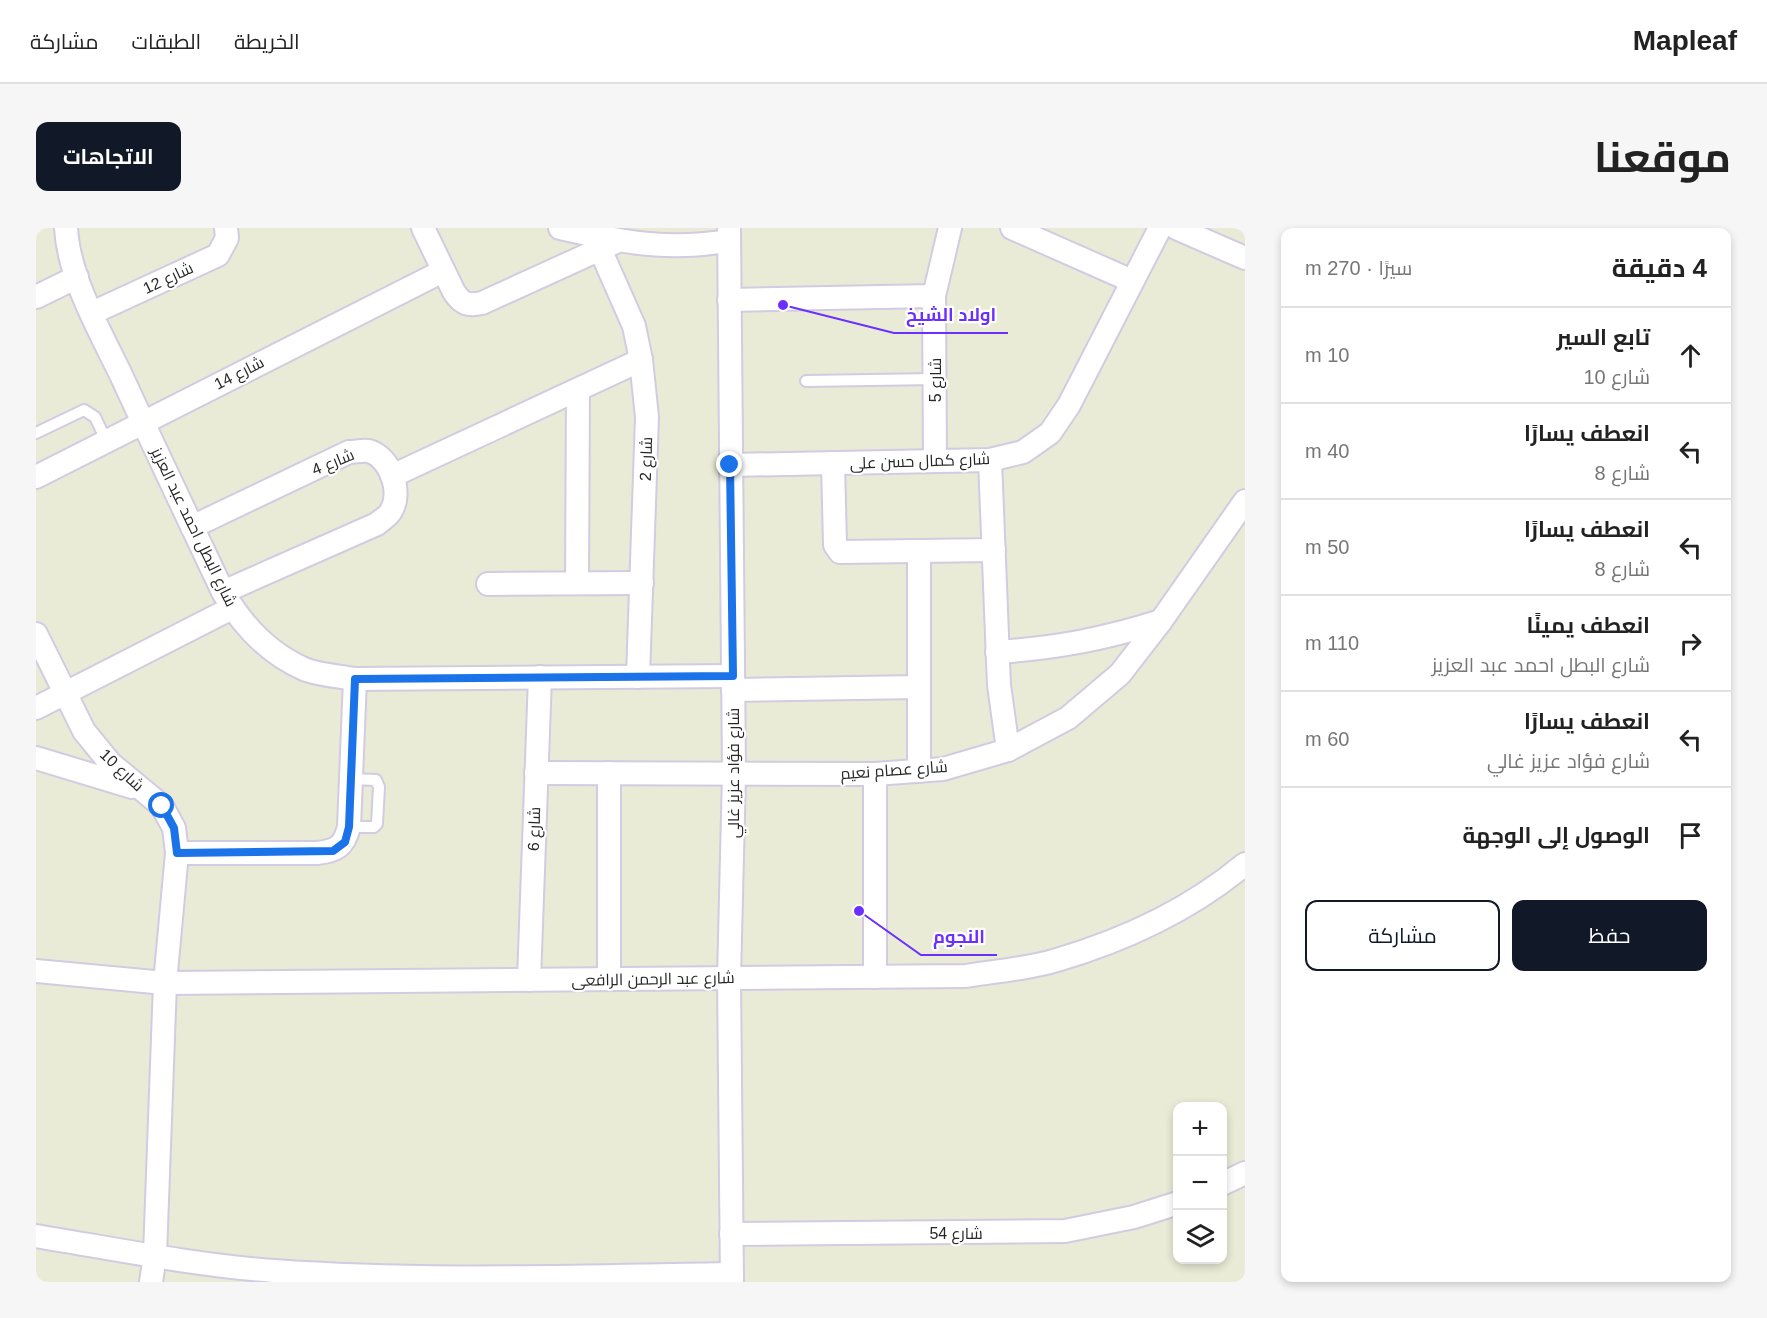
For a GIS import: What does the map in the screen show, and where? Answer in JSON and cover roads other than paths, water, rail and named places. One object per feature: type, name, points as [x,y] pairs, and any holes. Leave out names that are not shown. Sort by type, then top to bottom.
[{"type":"street","name":"شارع البطل احمد عبد العزيز","points":[[66,228],[67,241],[77,277],[92,313],[227,600],[261,643],[305,669],[355,679],[639,677],[733,683],[919,687]]},
{"type":"street","name":"شارع 12","points":[[92,313],[218,255],[227,237],[226,228]]},
{"type":"street","points":[[423,228],[460,302],[471,306],[609,245]]},
{"type":"street","points":[[560,228],[609,245],[692,246],[728,234]]},
{"type":"street","name":"شارع 5","points":[[935,461],[934,296],[950,228]]},
{"type":"street","points":[[1012,228],[1132,281]]},
{"type":"street","name":"شارع كمال حسن على","points":[[730,465],[990,460],[1023,452],[1050,433],[1069,405],[1160,228]]},
{"type":"street","points":[[1176,228],[1245,258]]},
{"type":"street","name":"شارع فؤاد عزيز غالي","points":[[728,234],[734,774],[729,978],[732,1278]]},
{"type":"street","name":"شارع 2","points":[[609,245],[634,326],[641,360],[647,417],[639,677]]},
{"type":"street","name":"شارع 14","points":[[36,477],[142,421],[443,271]]},
{"type":"street","points":[[36,297],[77,277]]},
{"type":"street","points":[[729,300],[934,296]]},
{"type":"street","points":[[36,708],[227,600],[377,524],[391,512],[397,494],[392,476],[641,360]]},
{"type":"street","points":[[578,390],[578,584]]},
{"type":"street","name":"شارع 4","points":[[192,526],[350,452],[368,451],[376,455],[384,460],[392,476]]},
{"type":"street","points":[[990,460],[997,652],[1002,718],[1008,750]]},
{"type":"street","points":[[832,463],[835,545],[840,552],[993,550]]},
{"type":"street","name":"شارع عصام نعيم","points":[[536,773],[875,774],[943,769],[1008,750],[1068,718],[1112,682],[1161,621],[1245,501]]},
{"type":"street","points":[[919,552],[919,771]]},
{"type":"street","points":[[488,584],[642,583]]},
{"type":"street","points":[[997,652],[1053,648],[1108,638],[1161,621]]},
{"type":"street","name":"شارع 10","points":[[36,634],[84,731],[110,763],[162,806],[174,828],[177,853],[165,983],[151,1282]]},
{"type":"street","name":"شارع 6","points":[[529,980],[540,677]]},
{"type":"street","points":[[177,853],[333,851],[345,842],[349,827],[355,679]]},
{"type":"street","points":[[36,758],[142,790]]},
{"type":"street","points":[[609,773],[609,979]]},
{"type":"street","points":[[875,774],[875,977]]},
{"type":"street","name":"شارع عبد الرحمن الرافعى","points":[[36,970],[165,983],[966,976],[1056,961],[1141,930],[1220,885],[1245,864]]},
{"type":"street","points":[[1227,1182],[1245,1173]]},
{"type":"street","name":"شارع 54","points":[[731,1234],[1065,1231],[1099,1226],[1173,1204]]},
{"type":"street","points":[[36,1236],[272,1271],[385,1276],[732,1278]]},
{"type":"lane","points":[[806,381],[935,379]]},
{"type":"lane","points":[[36,433],[84,410],[95,417],[106,440]]},
{"type":"place","name":"اولاد الشيخ","points":[[783,305]]},
{"type":"place","name":"النجوم","points":[[859,911]]}]
